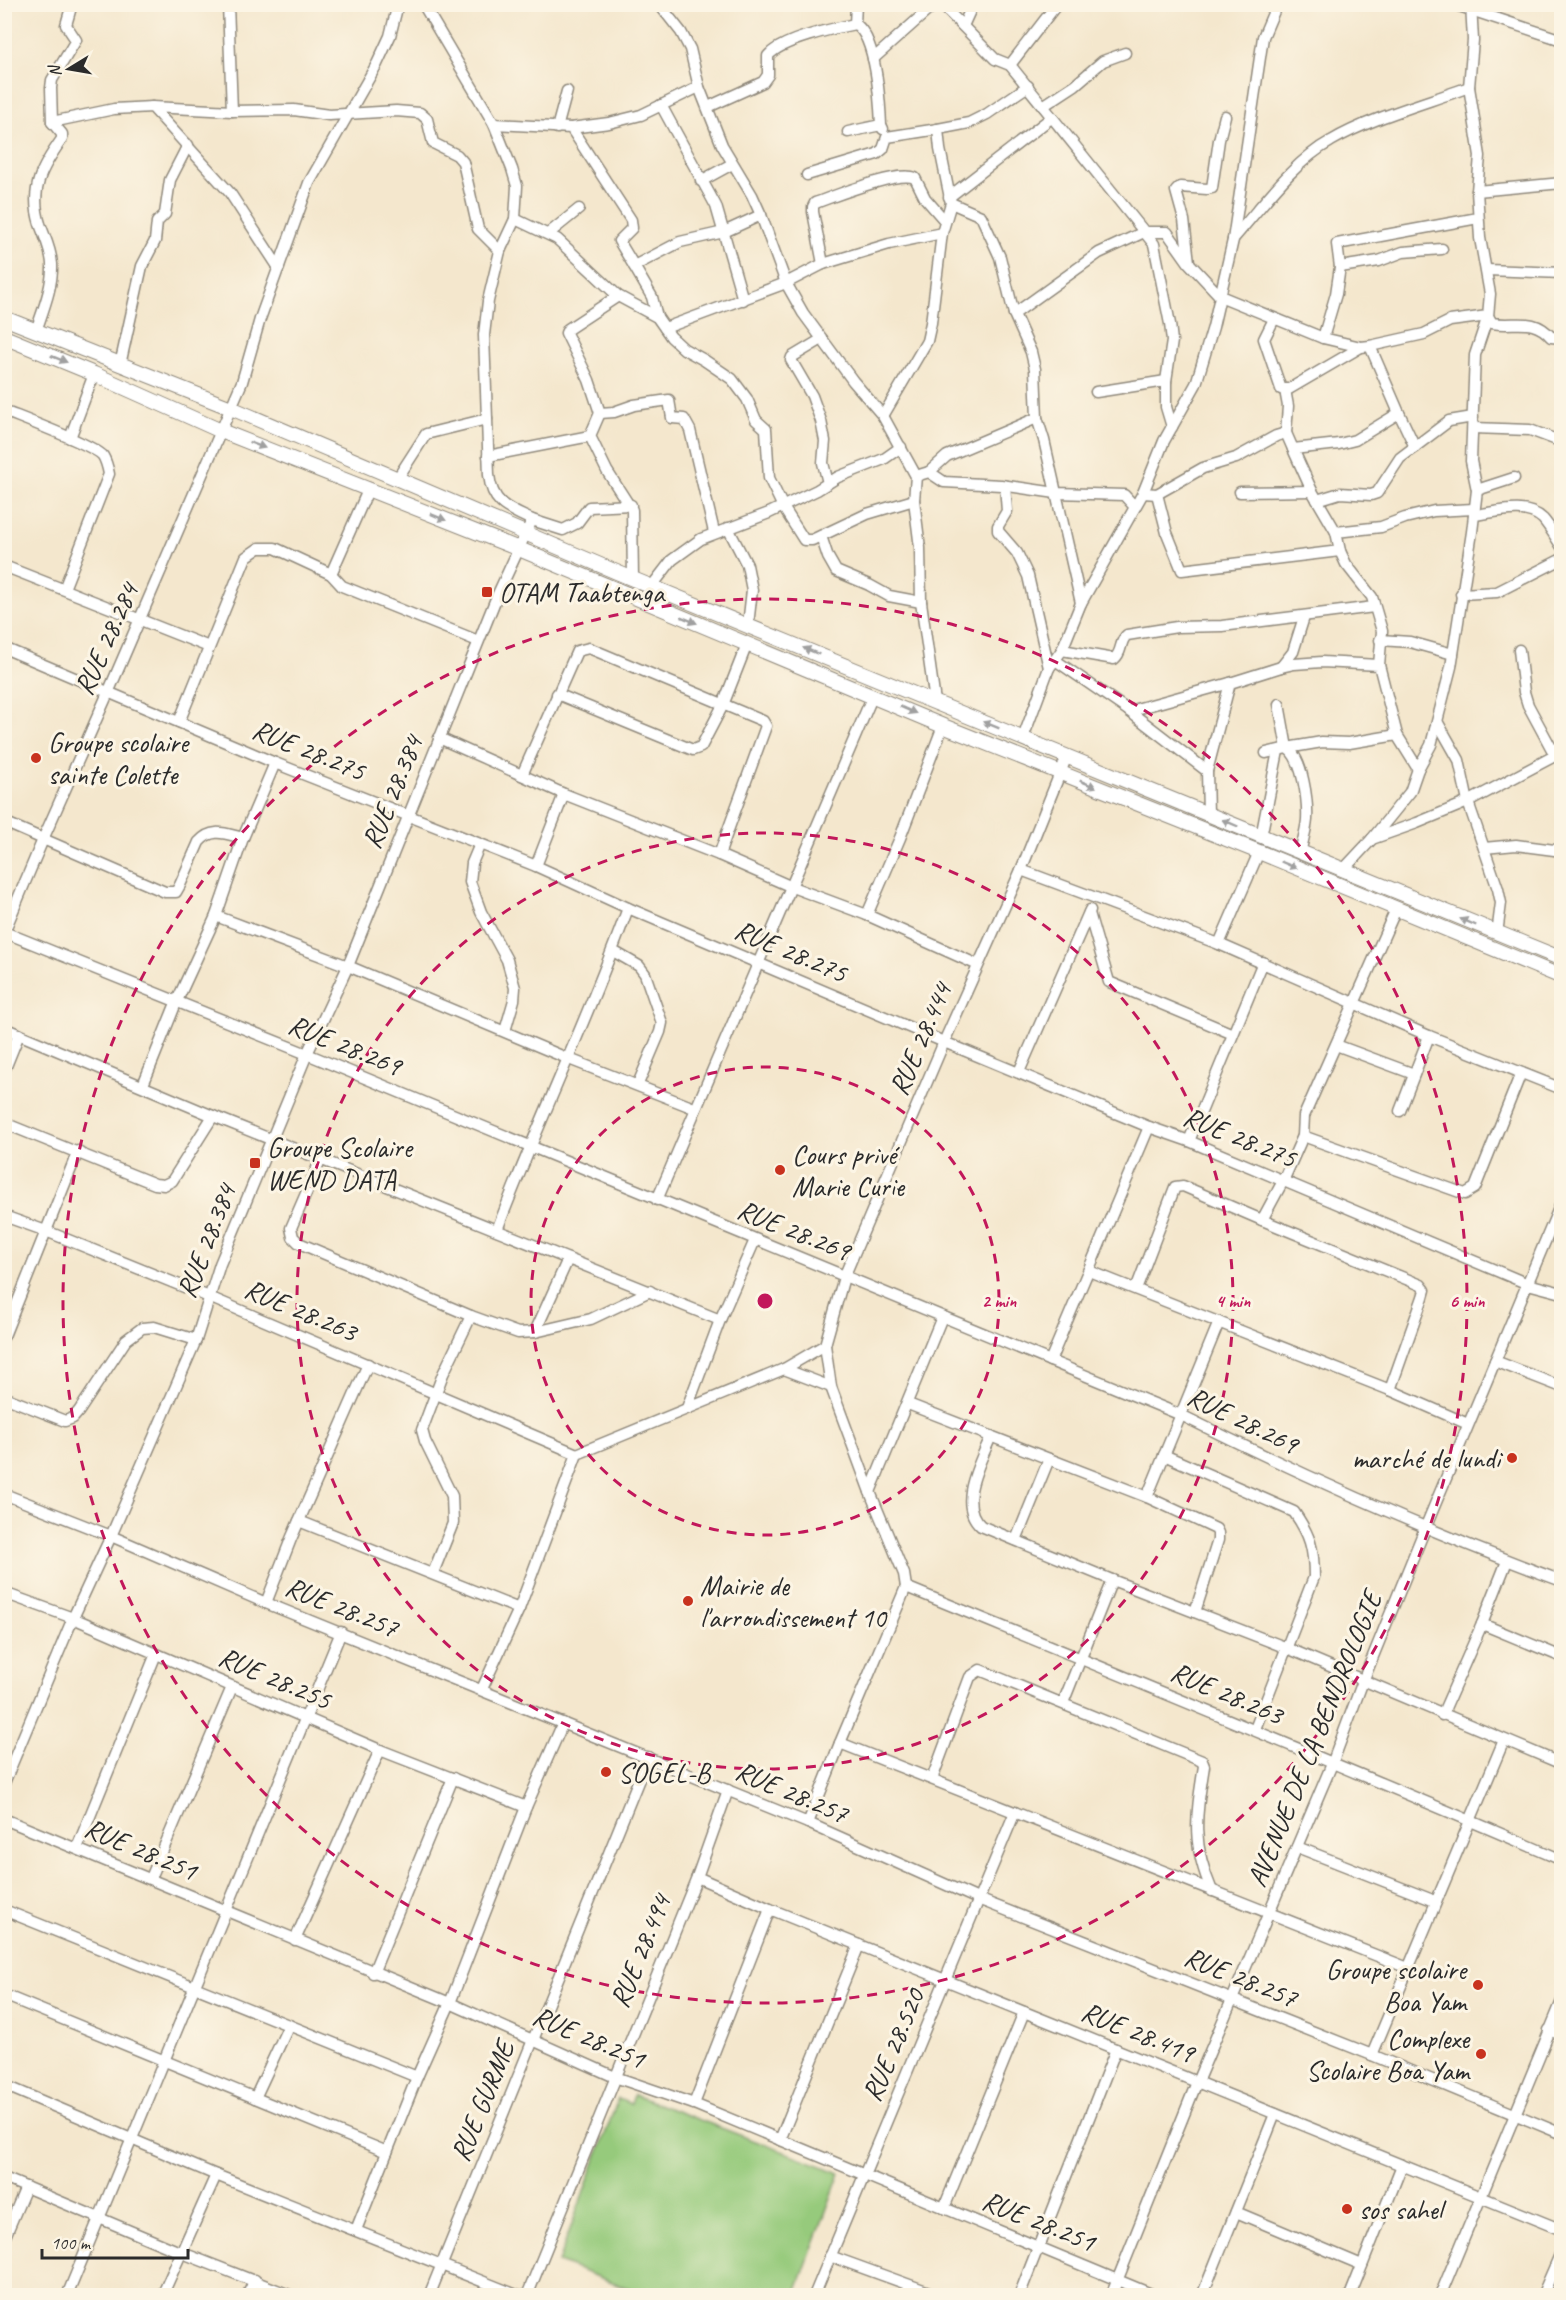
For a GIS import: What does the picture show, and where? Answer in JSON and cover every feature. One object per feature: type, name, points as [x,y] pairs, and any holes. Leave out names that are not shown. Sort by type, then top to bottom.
[{"type":"main road","points":[[4,318],[231,408],[633,579],[1208,814],[1300,854],[1562,959]]},
{"type":"main road","points":[[4,337],[94,374],[221,431],[519,549],[943,726],[1259,852],[1562,977]]},
{"type":"street","points":[[36,331],[51,282],[52,262],[49,245],[34,201],[44,164],[62,140],[62,134],[52,122],[52,80],[76,40],[66,25],[72,4]]},
{"type":"street","points":[[228,4],[232,111]]},
{"type":"street","name":"RUE 28.284","points":[[4,932],[242,382],[260,319],[309,183],[377,64],[390,36],[398,4]]},
{"type":"street","points":[[423,4],[494,124],[515,179],[515,219],[500,251],[488,301],[484,335],[489,479],[493,494],[509,510],[563,530],[577,523],[589,507],[631,505]]},
{"type":"street","points":[[659,4],[670,16],[690,49],[699,87],[722,145],[752,195],[786,283],[822,339],[883,416],[916,476],[914,500],[920,548],[921,602],[935,702]]},
{"type":"street","points":[[855,24],[856,4]]},
{"type":"street","points":[[873,59],[935,4]]},
{"type":"street","points":[[941,4],[994,58],[1011,65],[1051,118],[1154,244],[1172,341],[1166,381],[1166,407],[1172,427]]},
{"type":"street","points":[[963,26],[973,4]]},
{"type":"street","points":[[1011,65],[1058,4]]},
{"type":"street","points":[[1023,738],[1081,603],[1143,493],[1164,441],[1196,384],[1213,327],[1233,240],[1263,37],[1277,4]]},
{"type":"street","points":[[1453,4],[1471,7],[1562,40]]},
{"type":"street","points":[[1343,870],[1410,792],[1438,723],[1453,654],[1477,490],[1472,461],[1475,355],[1488,316],[1490,294],[1478,218],[1477,192],[1480,156],[1469,87],[1473,40],[1471,7]]},
{"type":"street","points":[[708,107],[764,82],[768,75],[768,56],[775,49],[825,30],[855,24]]},
{"type":"street","points":[[807,176],[877,154],[883,149],[887,137],[881,125],[880,86],[873,59],[863,31],[855,24]]},
{"type":"street","points":[[1043,106],[1075,85],[1102,61],[1125,53]]},
{"type":"street","points":[[494,124],[571,128],[609,123],[641,115],[699,87]]},
{"type":"street","points":[[887,137],[969,123],[1028,87]]},
{"type":"street","points":[[1233,240],[1287,177],[1331,140],[1469,87]]},
{"type":"street","points":[[557,128],[567,91]]},
{"type":"street","points":[[661,105],[716,206],[743,300]]},
{"type":"street","points":[[52,122],[114,109],[153,107],[232,111],[294,110],[329,115],[396,111],[420,113],[427,119],[433,143],[457,154],[463,162],[478,229],[500,251]]},
{"type":"street","points":[[153,107],[243,210],[279,268]]},
{"type":"street","points":[[1189,262],[1184,220],[1176,190],[1180,187],[1212,188],[1225,116]]},
{"type":"street","points":[[950,200],[1051,118]]},
{"type":"street","points":[[848,132],[881,125]]},
{"type":"street","points":[[571,128],[631,220],[632,228],[619,241],[652,297],[657,317],[664,328],[684,349],[718,369],[741,390],[752,414],[766,429],[769,478],[783,507],[804,540],[821,536],[867,514],[914,500]]},
{"type":"street","points":[[883,416],[927,341],[931,322],[942,233],[950,200],[938,129]]},
{"type":"street","points":[[120,365],[142,266],[155,241],[157,222],[165,214],[170,180],[188,146]]},
{"type":"street","points":[[701,181],[732,164]]},
{"type":"street","points":[[823,264],[813,207],[816,203],[877,181],[910,176],[915,178],[925,198],[945,221]]},
{"type":"street","points":[[1477,192],[1562,183]]},
{"type":"street","points":[[950,200],[981,216],[1000,257],[1014,314],[1031,352],[1035,369],[1037,418],[1081,603]]},
{"type":"street","points":[[548,234],[579,209]]},
{"type":"street","points":[[634,266],[681,242],[724,232],[761,215]]},
{"type":"street","points":[[1323,338],[1336,294],[1340,267],[1337,244],[1478,218]]},
{"type":"street","points":[[515,219],[557,239],[618,296],[657,317]]},
{"type":"street","points":[[1014,314],[1093,257],[1144,232],[1167,232],[1189,262],[1220,296],[1323,338],[1366,346]]},
{"type":"street","points":[[664,328],[786,283],[823,264],[889,244],[942,233]]},
{"type":"street","points":[[1340,267],[1379,261],[1403,252],[1442,249]]},
{"type":"street","points":[[1486,270],[1562,273]]},
{"type":"street","points":[[618,296],[566,331],[589,380],[600,412],[590,436],[607,471],[631,505],[633,579]]},
{"type":"street","points":[[1488,316],[1492,322],[1500,324],[1532,324],[1543,328],[1551,337],[1562,338]]},
{"type":"street","points":[[1285,390],[1366,346],[1424,334],[1450,321],[1488,316]]},
{"type":"street","points":[[1274,319],[1264,339],[1281,389],[1285,390],[1288,406],[1286,433],[1315,495],[1336,532],[1340,551],[1346,564],[1368,591],[1382,631],[1379,664],[1397,735],[1418,769]]},
{"type":"street","points":[[822,339],[792,357],[791,360],[812,396],[821,421],[825,441],[823,463],[828,483]]},
{"type":"street","points":[[1366,346],[1415,447]]},
{"type":"street","points":[[70,438],[94,374]]},
{"type":"street","points":[[1096,392],[1166,381]]},
{"type":"street","points":[[600,412],[614,412],[634,405],[669,400],[672,418],[683,417],[690,430],[714,532]]},
{"type":"street","points":[[4,411],[70,438],[99,452],[104,457],[109,474],[64,589]]},
{"type":"street","points":[[1293,449],[1355,440],[1399,413]]},
{"type":"street","points":[[916,476],[929,472],[947,456],[1037,418]]},
{"type":"street","points":[[397,479],[426,434],[487,419]]},
{"type":"street","points":[[1240,492],[1315,495],[1340,493],[1371,495],[1377,493],[1400,458],[1449,421],[1530,430],[1562,442]]},
{"type":"street","points":[[1143,493],[1157,494],[1203,468],[1236,458],[1286,433]]},
{"type":"street","points":[[488,456],[590,436]]},
{"type":"street","points":[[652,586],[672,560],[701,539],[783,507],[850,471],[884,459],[901,447]]},
{"type":"street","points":[[929,472],[944,482],[1005,486],[1056,493],[1124,495],[1135,507]]},
{"type":"street","points":[[1477,490],[1514,478]]},
{"type":"street","points":[[1005,486],[1007,511],[998,526],[998,531],[1017,553],[1028,576],[1055,659],[1129,711],[1207,771]]},
{"type":"street","points":[[331,574],[369,488]]},
{"type":"street","points":[[1157,494],[1167,533],[1182,570],[1340,551]]},
{"type":"street","points":[[1336,532],[1381,527],[1405,518],[1434,512],[1515,510],[1532,512],[1543,519],[1562,547]]},
{"type":"street","name":"RUE 28.384","points":[[4,1783],[73,1618],[196,1340],[224,1254],[308,1054],[348,966],[478,641],[532,520]]},
{"type":"street","points":[[728,528],[747,565],[752,590],[748,625]]},
{"type":"street","points":[[821,536],[828,557],[836,571],[889,596],[921,602]]},
{"type":"street","points":[[179,722],[246,557],[259,548],[275,548],[331,574],[342,586],[478,641]]},
{"type":"street","points":[[1461,594],[1497,592],[1561,559]]},
{"type":"street","points":[[4,566],[209,647]]},
{"type":"street","points":[[1055,659],[1114,659],[1119,656],[1127,635],[1177,627],[1222,626],[1374,607]]},
{"type":"street","points":[[1281,667],[1293,652],[1304,617]]},
{"type":"street","points":[[1380,640],[1410,642],[1453,654]]},
{"type":"street","points":[[557,694],[693,750],[700,747],[723,705],[747,644]]},
{"type":"street","name":"RUE 28.275","points":[[4,648],[275,763],[536,866],[628,908],[944,1042],[1189,1141],[1528,1284],[1562,1293]]},
{"type":"street","points":[[522,775],[577,651],[589,648],[763,721],[766,726],[719,855]]},
{"type":"street","points":[[1372,839],[1467,802],[1558,754],[1528,705],[1519,650]]},
{"type":"street","points":[[1129,711],[1281,667],[1322,662],[1379,664]]},
{"type":"street","points":[[1208,814],[1207,771],[1230,683]]},
{"type":"street","points":[[657,1200],[694,1108],[792,887],[873,695]]},
{"type":"street","points":[[1261,837],[1282,749],[1279,704]]},
{"type":"street","points":[[1438,723],[1459,760],[1467,802],[1501,903],[1497,934]]},
{"type":"street","points":[[867,915],[900,838],[943,726]]},
{"type":"street","points":[[1266,753],[1322,742],[1349,742],[1397,735]]},
{"type":"street","points":[[440,738],[564,794],[719,855],[792,887],[867,915],[978,965]]},
{"type":"street","points":[[1282,749],[1294,752],[1303,777],[1307,820],[1300,854]]},
{"type":"street","name":"RUE 28.444","points":[[825,1344],[844,1277],[944,1042],[1021,870],[1067,756]]},
{"type":"street","points":[[143,1085],[176,1003],[216,916],[243,838],[275,763]]},
{"type":"street","points":[[536,866],[564,794]]},
{"type":"street","points":[[4,822],[44,837],[171,893],[176,891],[180,885],[199,842],[204,837],[216,831],[243,838]]},
{"type":"street","points":[[480,844],[472,863],[470,882],[481,912],[507,960],[515,988],[505,1031]]},
{"type":"street","points":[[1484,848],[1516,844],[1562,851]]},
{"type":"street","points":[[1219,944],[1259,852]]},
{"type":"street","points":[[1021,870],[1219,944],[1430,1036],[1562,1089]]},
{"type":"street","points":[[1019,1072],[1093,898]]},
{"type":"street","points":[[497,1230],[529,1147],[569,1059],[613,951],[628,908]]},
{"type":"street","points":[[1262,1220],[1303,1136],[1304,1116],[1396,909]]},
{"type":"street","points":[[1089,912],[1109,982],[1233,1034]]},
{"type":"street","points":[[216,916],[348,966],[569,1059],[638,1084],[694,1108]]},
{"type":"street","name":"RUE 28.269","points":[[4,932],[176,1003],[308,1054],[1181,1415],[1292,1470],[1507,1561],[1562,1581]]},
{"type":"street","points":[[613,951],[639,966],[645,974],[662,1023],[638,1084]]},
{"type":"street","points":[[1189,1141],[1263,962]]},
{"type":"street","points":[[4,1028],[213,1116],[720,1320]]},
{"type":"street","points":[[4,1071],[20,1034]]},
{"type":"street","points":[[1400,1111],[1430,1036]]},
{"type":"street","points":[[1336,1045],[1414,1074]]},
{"type":"street","points":[[1303,1136],[1465,1194],[1475,1188],[1521,1073]]},
{"type":"street","points":[[4,1123],[155,1184],[164,1185],[172,1181],[213,1116]]},
{"type":"street","points":[[1050,1361],[1149,1126]]},
{"type":"street","points":[[4,1336],[78,1151]]},
{"type":"street","points":[[321,1159],[291,1228],[293,1237],[299,1243],[471,1316],[518,1333],[535,1332],[591,1319],[650,1291]]},
{"type":"street","points":[[1136,1289],[1175,1187],[1183,1186],[1421,1285],[1425,1290],[1390,1390]]},
{"type":"street","name":"AVENUE DE LA BENDROLOGIE","points":[[1110,2295],[1197,2082],[1332,1764],[1426,1526],[1562,1201]]},
{"type":"street","name":"RUE 28.263","points":[[4,1216],[209,1297],[577,1454]]},
{"type":"street","points":[[687,1408],[720,1320],[754,1240]]},
{"type":"street","points":[[535,1332],[568,1258]]},
{"type":"street","points":[[1089,1271],[1390,1390],[1468,1424]]},
{"type":"street","points":[[433,1574],[453,1523],[452,1496],[425,1441],[422,1430],[443,1374],[471,1316]]},
{"type":"street","points":[[870,1492],[942,1317]]},
{"type":"street","points":[[1147,1497],[1219,1323]]},
{"type":"street","points":[[4,1397],[65,1421],[73,1418],[80,1411],[126,1340],[142,1328],[154,1327],[196,1340]]},
{"type":"street","points":[[482,1689],[519,1609],[577,1454],[784,1369],[825,1344],[831,1387],[870,1492],[904,1574],[906,1587],[808,1823]]},
{"type":"street","points":[[1495,1361],[1562,1387]]},
{"type":"street","points":[[266,1603],[299,1521],[368,1364]]},
{"type":"street","points":[[784,1369],[831,1387]]},
{"type":"street","points":[[908,1404],[1147,1497],[1216,1529],[1218,1533],[1195,1612]]},
{"type":"street","points":[[991,1436],[969,1492],[973,1513],[981,1526],[1287,1648],[1442,1715],[1561,1762]]},
{"type":"street","points":[[1164,1455],[1294,1512],[1307,1531],[1314,1553],[1314,1576],[1255,1729]]},
{"type":"street","points":[[1016,1540],[1049,1459]]},
{"type":"street","name":"RUE 28.257","points":[[4,1494],[808,1823],[978,1899],[1372,2055],[1562,2134]]},
{"type":"street","points":[[299,1521],[519,1609]]},
{"type":"street","points":[[1442,1715],[1507,1561]]},
{"type":"street","points":[[1063,1702],[1112,1580]]},
{"type":"street","name":"RUE 28.263","points":[[906,1587],[1255,1729],[1332,1764],[1562,1860]]},
{"type":"street","name":"RUE 28.255","points":[[4,1593],[73,1618],[232,1687],[306,1716],[380,1750],[526,1807]]},
{"type":"street","points":[[1482,1624],[1562,1657]]},
{"type":"street","points":[[67,2295],[341,1632]]},
{"type":"street","points":[[77,1848],[156,1654]]},
{"type":"street","points":[[933,1779],[970,1677],[974,1672],[980,1670],[1063,1702],[1202,1761],[1204,1766],[1196,1814],[1197,1848],[1212,1891]]},
{"type":"street","points":[[151,1878],[232,1687]]},
{"type":"street","points":[[356,2230],[417,2077],[450,2003],[526,1807],[563,1722]]},
{"type":"street","points":[[1372,2055],[1504,1740]]},
{"type":"street","points":[[840,1743],[1408,1968]]},
{"type":"street","points":[[295,1940],[380,1750]]},
{"type":"street","name":"RUE GURME","points":[[429,2295],[648,1757]]},
{"type":"street","points":[[373,1972],[453,1778]]},
{"type":"street","name":"RUE 28.494","points":[[528,2295],[697,1877],[728,1790]]},
{"type":"street","name":"RUE 28.520","points":[[814,2295],[1015,1812]]},
{"type":"street","name":"RUE 28.251","points":[[4,1819],[450,2003],[615,2077],[694,2104],[1156,2295]]},
{"type":"street","points":[[1298,1846],[1435,1901]]},
{"type":"street","name":"RUE 28.419","points":[[697,1877],[770,1909],[1562,2230]]},
{"type":"street","points":[[694,2104],[770,1909]]},
{"type":"street","points":[[4,1910],[417,2077]]},
{"type":"street","points":[[780,2140],[859,1945]]},
{"type":"street","points":[[4,1995],[387,2152]]},
{"type":"street","points":[[1440,2295],[1562,2001]]},
{"type":"street","points":[[944,2208],[1024,2012]]},
{"type":"street","points":[[255,2098],[289,2025]]},
{"type":"street","points":[[1549,2030],[1562,2035]]},
{"type":"street","points":[[1019,2295],[1116,2049]]},
{"type":"street","points":[[4,2085],[216,2175],[519,2295]]},
{"type":"street","points":[[1202,2295],[1275,2114]]},
{"type":"street","points":[[1350,2295],[1402,2165]]},
{"type":"street","points":[[162,2295],[216,2175]]},
{"type":"street","points":[[4,2178],[180,2252],[292,2295]]},
{"type":"street","points":[[4,2239],[26,2187]]},
{"type":"street","points":[[1236,2212],[1362,2265]]},
{"type":"street","points":[[1542,2295],[1562,2250]]},
{"type":"street","points":[[830,2256],[940,2295]]},
{"type":"street","points":[[248,2295],[255,2280]]},
{"type":"green space","points":[[634,2095],[840,2173],[795,2295],[647,2295],[558,2262],[618,2099],[631,2104]]},
{"type":"place","name":"OTAM Taabtenga","points":[[487,592]]},
{"type":"place","name":"Groupe scolaire sainte Colette","points":[[36,758]]},
{"type":"place","name":"Groupe Scolaire WEND DATA","points":[[255,1163]]},
{"type":"place","name":"Cours privé Marie Curie","points":[[780,1170]]},
{"type":"place","name":"marché de lundi","points":[[1512,1458]]},
{"type":"place","name":"Mairie de l'arrondissement 10","points":[[688,1601]]},
{"type":"place","name":"SOGEL-B","points":[[606,1772]]},
{"type":"place","name":"Groupe scolaire Boa Yam","points":[[1478,1985]]},
{"type":"place","name":"Complexe Scolaire Boa Yam","points":[[1481,2054]]},
{"type":"place","name":"sos sahel","points":[[1347,2209]]}]
